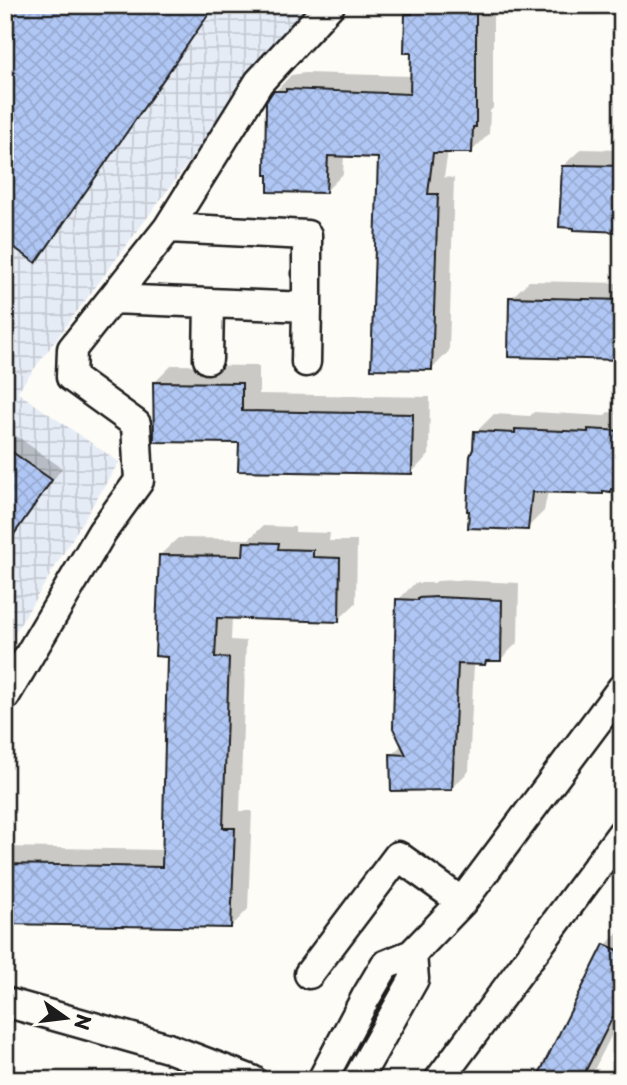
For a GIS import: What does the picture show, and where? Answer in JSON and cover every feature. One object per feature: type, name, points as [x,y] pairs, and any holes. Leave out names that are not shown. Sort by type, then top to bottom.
[{"type":"street","points":[[5,696],[102,532],[139,481],[136,424],[71,377],[72,349],[168,228],[259,82],[330,5]]},
{"type":"street","points":[[168,228],[307,235],[306,362]]},
{"type":"street","points":[[112,299],[307,307]]},
{"type":"street","points":[[208,359],[209,303]]},
{"type":"street","points":[[322,1080],[386,965],[412,954],[462,902],[622,688]]},
{"type":"street","points":[[439,1080],[622,833]]},
{"type":"street","points":[[309,974],[398,856],[462,902]]},
{"type":"street","points":[[357,1080],[414,979],[412,954]]},
{"type":"street","points":[[5,1002],[156,1044],[242,1076]]},
{"type":"shaded area","points":[[5,5],[306,5],[17,392],[119,462],[5,649]]},
{"type":"building","points":[[5,5],[215,5],[36,263],[5,241]]},
{"type":"building","points":[[413,5],[476,5],[476,127],[473,127],[472,153],[433,153],[428,194],[438,194],[432,370],[371,369],[378,158],[328,156],[326,193],[268,192],[268,175],[265,175],[266,102],[273,91],[286,89],[410,94],[411,53],[404,53],[405,14],[412,14]]},
{"type":"building","points":[[562,166],[622,166],[622,232],[559,227]]},
{"type":"building","points":[[509,297],[622,300],[622,360],[508,357]]},
{"type":"building","points":[[153,382],[242,383],[242,411],[413,414],[412,474],[238,471],[239,443],[154,442]]},
{"type":"building","points":[[515,429],[622,431],[622,490],[611,489],[611,492],[603,491],[603,494],[532,492],[528,530],[468,528],[470,456],[474,431],[515,433]]},
{"type":"building","points":[[5,447],[52,480],[5,547]]},
{"type":"building","points":[[244,542],[279,543],[278,549],[313,550],[313,557],[340,558],[339,622],[217,618],[215,657],[229,658],[223,828],[235,828],[231,928],[5,924],[5,864],[162,867],[167,657],[155,656],[159,555],[243,556]]},
{"type":"building","points":[[437,597],[502,600],[501,661],[486,661],[485,665],[458,664],[452,790],[391,791],[390,754],[406,755],[393,728],[396,599]]},
{"type":"building","points":[[604,944],[622,952],[622,999],[581,1080],[536,1080]]}]
